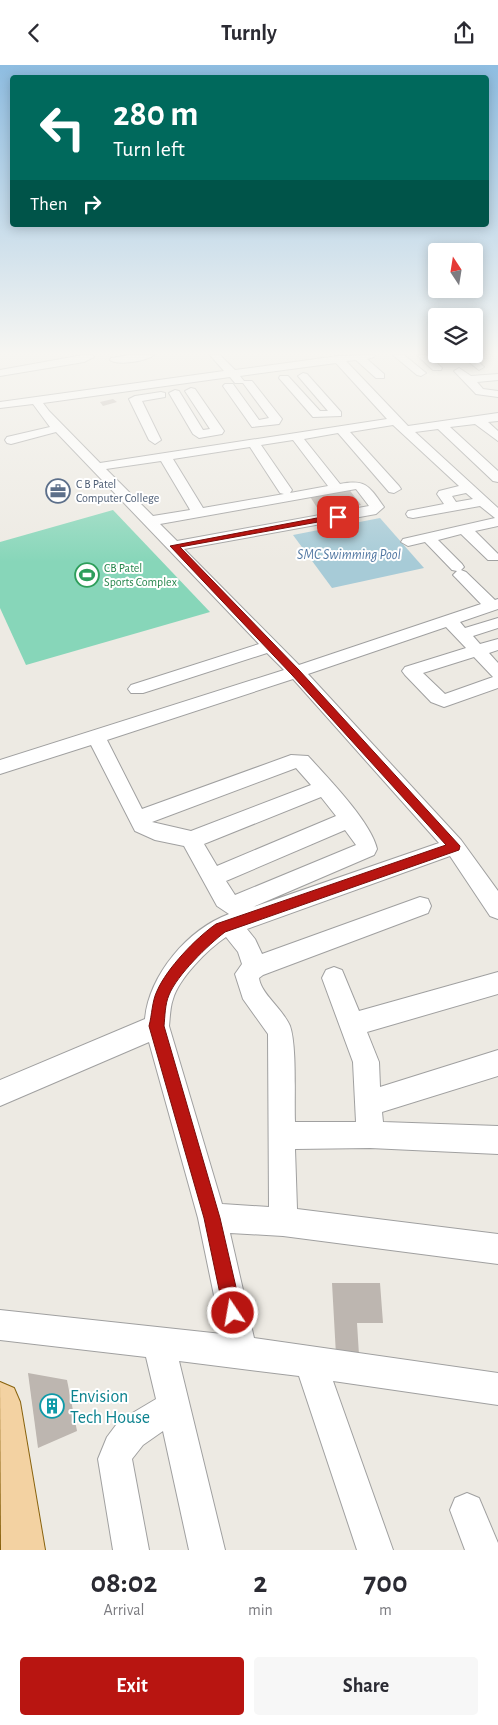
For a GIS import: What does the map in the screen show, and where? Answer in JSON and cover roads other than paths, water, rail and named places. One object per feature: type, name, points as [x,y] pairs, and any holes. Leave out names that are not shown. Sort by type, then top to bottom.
[{"type":"main road","points":[[0,1402],[23,1550]]},
{"type":"street","points":[[57,424],[296,672],[454,846],[498,909]]},
{"type":"street","points":[[148,424],[155,440]]},
{"type":"street","points":[[193,424],[199,434],[218,431],[213,424]]},
{"type":"street","points":[[97,467],[373,424]]},
{"type":"street","points":[[400,424],[498,515]]},
{"type":"street","points":[[406,430],[445,424]]},
{"type":"street","points":[[483,424],[498,437]]},
{"type":"street","points":[[440,425],[498,478]]},
{"type":"street","points":[[11,440],[59,428]]},
{"type":"street","points":[[0,767],[296,672],[495,605],[459,571],[341,429]]},
{"type":"street","points":[[296,436],[334,485]]},
{"type":"street","points":[[253,443],[301,523]]},
{"type":"street","points":[[165,457],[196,508]]},
{"type":"street","points":[[452,506],[444,494],[498,483]]},
{"type":"street","points":[[150,521],[246,504],[284,494],[302,494],[350,486],[360,486],[377,507],[371,511],[174,546]]},
{"type":"street","points":[[302,494],[321,520]]},
{"type":"street","points":[[412,514],[483,501]]},
{"type":"street","points":[[246,504],[262,530]]},
{"type":"street","points":[[225,507],[240,534]]},
{"type":"street","points":[[181,515],[196,542]]},
{"type":"street","points":[[408,542],[427,533],[464,529],[498,522]]},
{"type":"street","points":[[464,529],[493,557]]},
{"type":"street","points":[[449,621],[498,673]]},
{"type":"street","points":[[462,634],[498,623]]},
{"type":"street","points":[[498,644],[411,671],[437,698],[444,701],[498,682]]},
{"type":"street","points":[[137,689],[270,646]]},
{"type":"street","points":[[95,737],[137,819],[146,830],[192,840],[325,788]]},
{"type":"street","points":[[137,819],[296,761],[304,763],[350,819],[367,845],[364,852],[237,905],[228,904],[192,840]]},
{"type":"street","points":[[212,878],[350,819]]},
{"type":"street","points":[[242,1352],[212,1218],[156,1026],[162,994],[173,977],[209,936],[229,923],[454,846]]},
{"type":"street","points":[[283,1222],[280,1034],[276,1021],[257,1000],[247,980],[247,974],[255,967],[420,906]]},
{"type":"street","points":[[229,923],[247,946],[255,967]]},
{"type":"street","points":[[334,978],[366,1061],[370,1103],[370,1135]]},
{"type":"street","points":[[352,1025],[498,983]]},
{"type":"street","points":[[0,1093],[156,1026]]},
{"type":"street","points":[[370,1103],[498,1063]]},
{"type":"street","points":[[281,1136],[370,1135],[498,1140]]},
{"type":"street","points":[[212,1218],[283,1222],[498,1249]]},
{"type":"street","points":[[0,1325],[242,1352],[498,1389]]},
{"type":"street","points":[[159,1343],[207,1550]]},
{"type":"street","points":[[310,1362],[375,1550]]},
{"type":"street","points":[[131,1550],[115,1459],[126,1435],[174,1407]]},
{"type":"street","points":[[467,1510],[483,1550]]},
{"type":"water","name":"SMC Swimming Pool","points":[[380,518],[424,568],[332,588],[293,535]]},
{"type":"place","name":"C B Patel Computer College","points":[[58,491]]},
{"type":"place","name":"CB Patel Sports Complex","points":[[87,575]]},
{"type":"place","name":"Envision Tech House","points":[[52,1406]]}]
